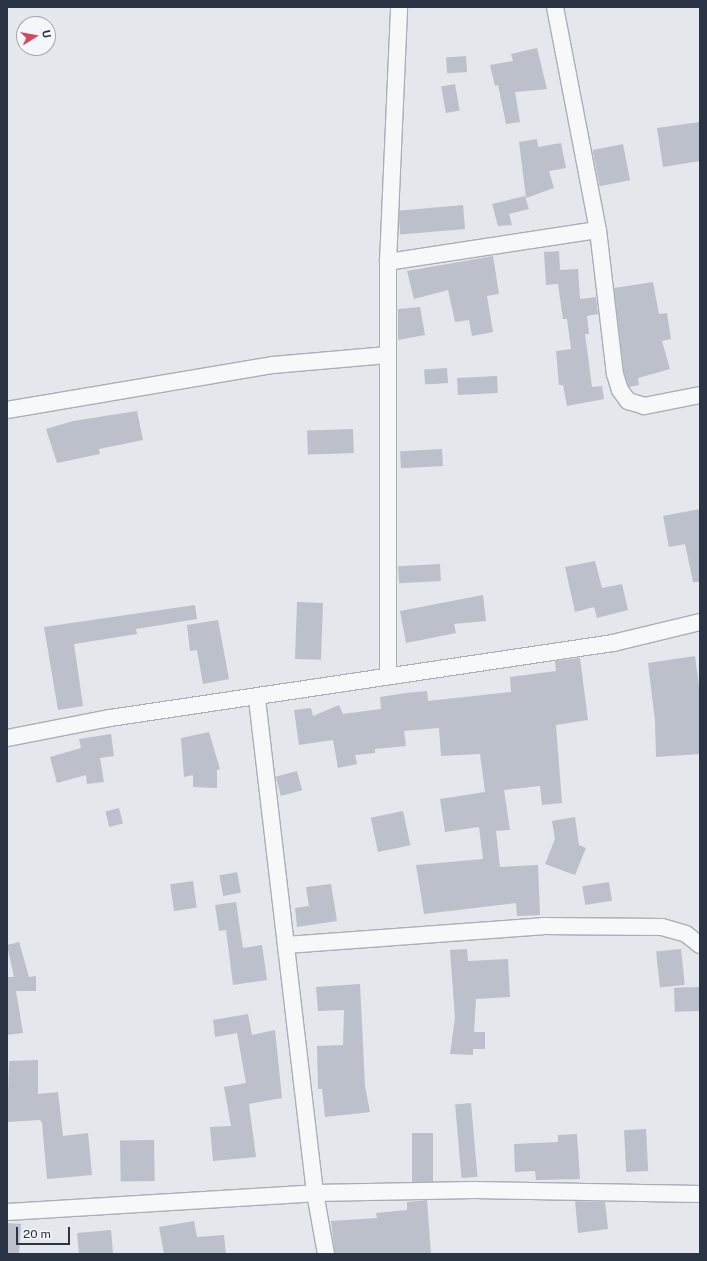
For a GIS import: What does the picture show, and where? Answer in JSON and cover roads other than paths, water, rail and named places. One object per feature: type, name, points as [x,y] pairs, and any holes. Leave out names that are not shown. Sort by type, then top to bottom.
[{"type":"street","points":[[388,675],[388,262],[399,7]]},
{"type":"street","points":[[555,7],[598,230],[615,374],[620,390],[628,401],[644,406],[700,395]]},
{"type":"street","points":[[388,262],[598,230]]},
{"type":"street","points":[[7,410],[273,364],[388,355]]},
{"type":"street","points":[[7,738],[110,718],[257,698],[388,675],[613,643],[700,622]]},
{"type":"street","points":[[257,698],[315,1193],[326,1254]]},
{"type":"street","points":[[286,945],[542,926],[662,927],[686,934],[700,945]]},
{"type":"street","points":[[7,1212],[315,1193],[474,1190],[700,1194]]}]
